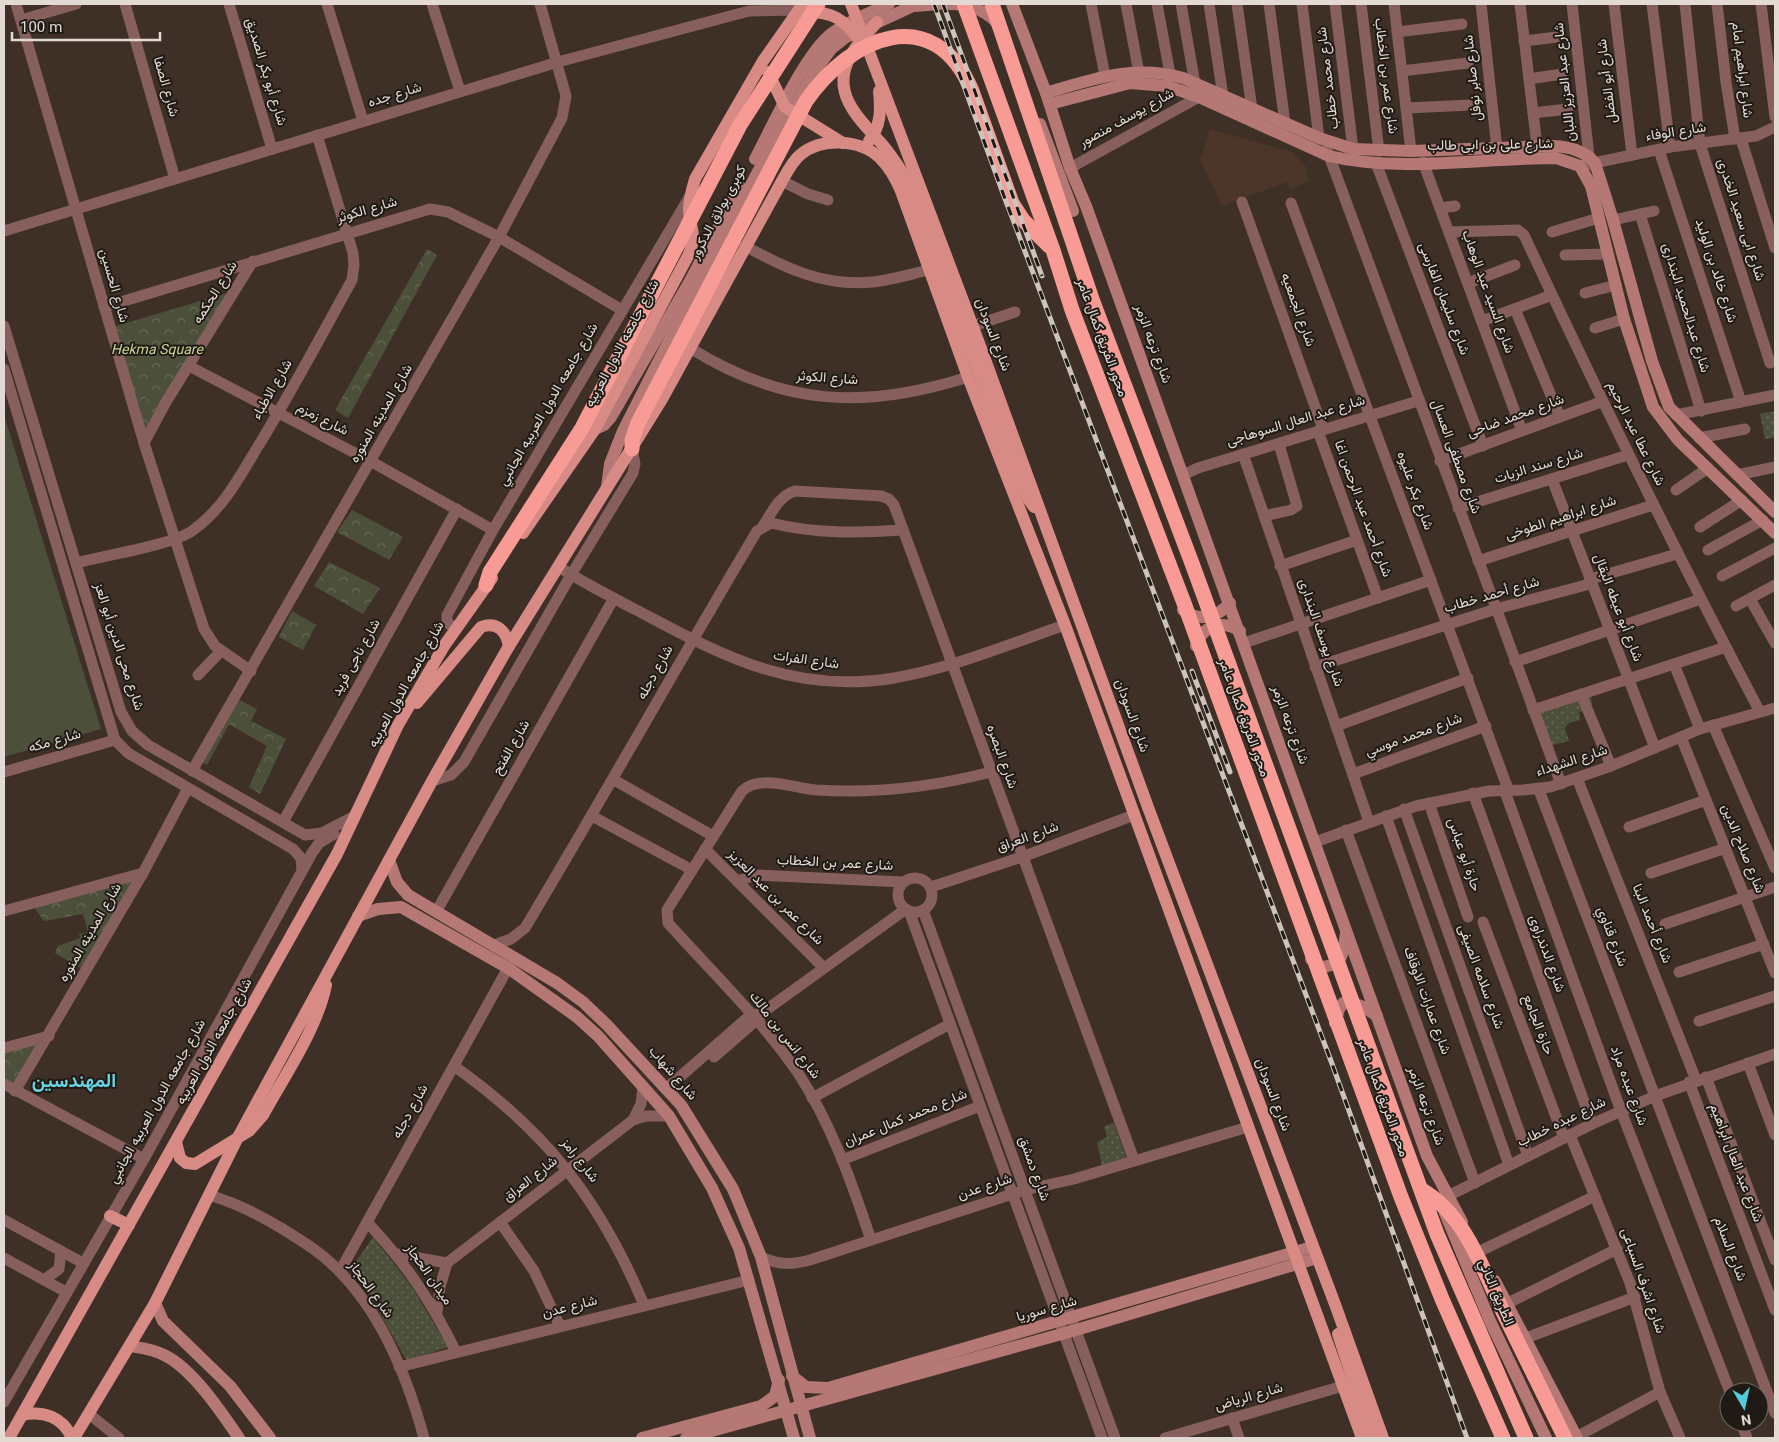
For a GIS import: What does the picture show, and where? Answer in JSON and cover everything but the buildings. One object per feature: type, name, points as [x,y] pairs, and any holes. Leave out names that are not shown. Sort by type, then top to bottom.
[{"type":"highway","points":[[486,585],[490,572],[596,403],[740,125],[818,4]]},
{"type":"highway","name":"محور الفريق كمال عامر","points":[[964,4],[1053,250],[1072,310],[1184,603],[1401,1197],[1442,1299],[1503,1438]]},
{"type":"highway","name":"محور الفريق كمال عامر","points":[[992,4],[1093,302],[1422,1190],[1455,1277],[1526,1438]]},
{"type":"highway","points":[[632,449],[632,440],[638,423],[697,286],[814,88],[833,68],[854,51],[877,40],[893,36],[927,40],[947,51],[959,65],[972,91],[1012,203],[1023,220],[1053,250]]},
{"type":"highway","points":[[1422,1190],[1436,1198],[1469,1241],[1573,1438]]},
{"type":"main road","name":"شارع السودان","points":[[851,4],[973,326],[1149,810],[1336,1306],[1382,1438]]},
{"type":"main road","points":[[801,7],[833,14],[852,30],[868,53]]},
{"type":"main road","name":"شارع جامعه الدول العربيه","points":[[9,1438],[348,831],[398,725],[455,629],[595,429],[693,244],[694,234],[689,212],[690,196],[695,179],[763,61],[801,7]]},
{"type":"main road","points":[[877,22],[848,60],[844,78],[847,102],[858,120],[881,144],[904,175],[1018,478],[1029,500],[1042,513]]},
{"type":"main road","points":[[763,61],[785,107],[843,143]]},
{"type":"main road","points":[[861,147],[870,141],[876,131],[880,104],[878,79]]},
{"type":"main road","points":[[874,154],[877,144],[882,137],[890,134],[899,134]]},
{"type":"main road","points":[[22,1415],[38,1413],[53,1417],[66,1426],[73,1438],[89,1414],[155,1303],[237,1139],[432,780],[509,646],[632,449],[793,162],[807,150],[824,144],[843,143],[861,147],[874,154],[886,164],[899,186],[968,378],[1065,625],[1362,1438]]},
{"type":"main road","points":[[398,725],[481,627],[491,625],[500,628],[506,635],[509,646]]},
{"type":"main road","points":[[1134,815],[1149,810]]},
{"type":"main road","points":[[176,1142],[180,1158],[186,1163],[195,1164],[203,1161],[222,1145],[237,1139]]},
{"type":"main road","points":[[110,1216],[129,1225]]},
{"type":"main road","points":[[1336,1306],[1340,1347],[1372,1438]]},
{"type":"street","name":"شارع الحسين","points":[[16,4],[144,443],[206,634],[221,651],[251,671]]},
{"type":"street","points":[[21,20],[76,4]]},
{"type":"street","name":"شارع الصفا","points":[[125,4],[175,179]]},
{"type":"street","name":"شارع أبو بكر الصديق","points":[[229,4],[272,149]]},
{"type":"street","points":[[327,4],[363,121]]},
{"type":"street","points":[[432,4],[460,92]]},
{"type":"street","name":"شارع المدينه المنوره","points":[[192,771],[372,462],[499,237],[562,118],[566,96],[558,62],[540,4]]},
{"type":"street","name":"كوبرى بولاق الدكرور","points":[[607,487],[610,464],[623,431],[816,49],[838,28],[889,4]]},
{"type":"street","name":"كوبرى بولاق الدكرور","points":[[595,429],[604,425],[611,417],[697,286],[817,68],[839,42],[877,22],[916,5],[939,4]]},
{"type":"street","points":[[950,4],[980,10],[991,17],[1005,34],[1073,211]]},
{"type":"street","name":"شارع ترعه الزمر","points":[[1012,4],[1048,99],[1070,168],[1086,206],[1230,603],[1427,1156],[1478,1252],[1508,1303],[1573,1438]]},
{"type":"street","points":[[1090,4],[1105,76]]},
{"type":"street","points":[[1126,4],[1139,73]]},
{"type":"street","points":[[1157,4],[1170,74]]},
{"type":"street","points":[[1181,4],[1195,84]]},
{"type":"street","points":[[1209,4],[1224,96]]},
{"type":"street","points":[[1236,4],[1252,108]]},
{"type":"street","points":[[1269,4],[1285,123]]},
{"type":"street","name":"شارع مصطفى العسال","points":[[1302,4],[1322,139],[1561,784]]},
{"type":"street","name":"شارع محمد خطاب","points":[[1335,4],[1353,149]]},
{"type":"street","name":"شارع عمر بن الخطاب","points":[[1361,4],[1377,157]]},
{"type":"street","points":[[1394,4],[1411,151]]},
{"type":"street","name":"شارع صابر نوفل","points":[[1481,4],[1497,149]]},
{"type":"street","points":[[1520,4],[1537,146]]},
{"type":"street","name":"شارع عبد العزيز اللبان","points":[[1572,4],[1592,160]]},
{"type":"street","name":"شارع أبو الفضل","points":[[1614,4],[1632,155]]},
{"type":"street","name":"شارع خالد بن الوليد","points":[[1652,4],[1665,148],[1742,402]]},
{"type":"street","name":"شارع ابى سعيد الخدرى","points":[[1685,4],[1700,144],[1770,363]]},
{"type":"street","name":"شارع ابراهيم امام","points":[[1717,4],[1726,82],[1738,139],[1775,248]]},
{"type":"street","points":[[1761,4],[1770,34],[1775,117]]},
{"type":"street","name":"شارع جده","points":[[4,231],[558,62],[748,11],[801,7]]},
{"type":"street","points":[[1397,32],[1462,24]]},
{"type":"street","points":[[1524,41],[1557,37]]},
{"type":"street","points":[[1402,71],[1468,63]]},
{"type":"street","name":"شارع على بن ابى طالب","points":[[1048,99],[1105,76],[1139,73],[1170,74],[1322,139],[1377,157],[1411,151],[1537,146],[1564,147],[1592,160]]},
{"type":"street","points":[[1529,79],[1562,74]]},
{"type":"street","name":"شارع على بن ابى طالب","points":[[1048,99],[1130,83],[1167,86],[1199,97],[1329,156],[1377,157],[1424,162],[1556,158],[1580,166]]},
{"type":"street","name":"شارع يوسف منصور","points":[[1070,168],[1199,97]]},
{"type":"street","points":[[1406,108],[1471,105]]},
{"type":"street","points":[[1533,113],[1568,109]]},
{"type":"street","name":"شارع الوفاء","points":[[1580,166],[1592,160],[1738,139],[1761,134],[1775,127]]},
{"type":"street","name":"شارع الاطباء","points":[[76,563],[174,539],[191,532],[218,508],[232,489],[278,414],[352,280],[354,260],[317,135]]},
{"type":"street","name":"شارع سليمان الفارسى","points":[[1377,157],[1483,446]]},
{"type":"street","points":[[1592,160],[1613,220],[1660,387],[1669,407],[1775,512]]},
{"type":"street","name":"شارع السيد عبد الوهاب","points":[[1424,162],[1522,431]]},
{"type":"street","points":[[1580,166],[1588,179],[1624,319],[1653,407],[1669,430],[1775,533]]},
{"type":"street","points":[[782,181],[808,194],[828,200]]},
{"type":"street","name":"شارع جامعه الدول العربيه الجانبي","points":[[455,629],[447,622],[447,615],[494,530],[690,196]]},
{"type":"street","name":"شارع الجمعيه","points":[[1242,202],[1321,430]]},
{"type":"street","name":"شارع بكر عليوه","points":[[1291,203],[1486,726],[1506,789]]},
{"type":"street","points":[[1440,208],[1455,206]]},
{"type":"street","name":"شارع الكوثر","points":[[104,307],[347,232],[421,211],[439,209],[499,237],[622,310]]},
{"type":"street","points":[[1613,220],[1654,210]]},
{"type":"street","name":"شارع عبدالحميد البندارى","points":[[1640,214],[1700,411]]},
{"type":"street","points":[[1552,232],[1599,218]]},
{"type":"street","name":"شارع عطا عبد الرحيم","points":[[1449,232],[1522,232],[1601,402],[1677,554],[1760,712]]},
{"type":"street","points":[[745,246],[798,273],[833,281],[873,282],[929,270]]},
{"type":"street","points":[[1565,255],[1608,254]]},
{"type":"street","name":"شارع الحكمه","points":[[144,443],[253,261]]},
{"type":"street","points":[[1468,283],[1515,265]]},
{"type":"street","points":[[1584,293],[1616,286]]},
{"type":"street","points":[[1482,321],[1552,295]]},
{"type":"street","points":[[1515,309],[1560,417]]},
{"type":"street","points":[[973,326],[1015,312]]},
{"type":"street","points":[[1594,328],[1624,319]]},
{"type":"street","name":"شارع محى الدين أبو العز","points":[[4,326],[126,722],[148,745],[305,835]]},
{"type":"street","name":"شارع الكوثر","points":[[690,348],[719,366],[755,382],[811,396],[855,397],[900,394],[968,378]]},
{"type":"street","name":"شارع زمزم","points":[[189,366],[372,462],[494,530]]},
{"type":"street","name":"شارع محى الدين أبو العز","points":[[4,369],[115,740]]},
{"type":"street","points":[[1676,415],[1775,395]]},
{"type":"street","name":"شارع عبد العال السوهاجى","points":[[1183,475],[1243,454],[1418,401]]},
{"type":"street","name":"شارع محمد ضاحى","points":[[1440,461],[1601,402]]},
{"type":"street","points":[[1699,438],[1745,429]]},
{"type":"street","name":"شارع أحمد عبد الرحمن اغا","points":[[1321,430],[1378,598]]},
{"type":"street","points":[[1264,516],[1291,510],[1297,506],[1279,444]]},
{"type":"street","points":[[432,780],[445,778],[460,767],[571,575],[633,473],[635,459],[632,449]]},
{"type":"street","name":"شارع يوسف البندارى","points":[[1243,454],[1369,822]]},
{"type":"street","name":"شارع سند الزيات","points":[[1458,508],[1628,455]]},
{"type":"street","points":[[1738,475],[1775,467]]},
{"type":"street","points":[[1676,490],[1708,468]]},
{"type":"street","name":"شارع أبو عيطه البقال","points":[[1552,479],[1655,748]]},
{"type":"street","name":"شارع البصره","points":[[763,526],[782,498],[789,493],[800,490],[881,496],[889,499],[894,505],[1134,1160]]},
{"type":"street","points":[[1700,528],[1742,500]]},
{"type":"street","name":"شارع ابراهيم الطوخى","points":[[1478,561],[1653,506]]},
{"type":"street","name":"شارع ناجى فريد","points":[[283,822],[457,509]]},
{"type":"street","points":[[1708,550],[1762,520]]},
{"type":"street","points":[[763,526],[771,524],[796,529],[840,532],[903,530]]},
{"type":"street","name":"شارع دجله","points":[[494,945],[511,940],[525,928],[614,780],[692,640],[757,531],[763,526]]},
{"type":"street","points":[[1280,566],[1357,540]]},
{"type":"street","points":[[1722,576],[1775,548]]},
{"type":"street","name":"شارع أحمد خطاب","points":[[1315,667],[1448,624],[1586,585],[1590,580],[1677,554]]},
{"type":"street","name":"شارع الفرات","points":[[559,567],[692,640],[746,665],[775,673],[824,680],[864,681],[893,678],[951,663],[1065,625]]},
{"type":"street","points":[[1196,646],[1204,632],[1214,626],[1230,626],[1242,637],[1300,624],[1431,580]]},
{"type":"street","points":[[1736,606],[1775,585]]},
{"type":"street","name":"شارع الفتح","points":[[436,912],[614,598]]},
{"type":"street","points":[[1515,662],[1701,599]]},
{"type":"street","points":[[1750,599],[1775,642]]},
{"type":"street","points":[[1181,608],[1195,616],[1206,617],[1217,614],[1230,603]]},
{"type":"street","points":[[1534,710],[1726,647]]},
{"type":"street","points":[[198,675],[221,651]]},
{"type":"street","points":[[1674,664],[1700,729]]},
{"type":"street","points":[[1336,726],[1468,678]]},
{"type":"street","points":[[1581,694],[1611,766]]},
{"type":"street","name":"شارع الشهداء","points":[[1316,842],[1404,809],[1428,803],[1473,793],[1506,789],[1539,790],[1561,784],[1611,766],[1713,724],[1775,708]]},
{"type":"street","points":[[1713,724],[1775,868]]},
{"type":"street","name":"شارع محمد موسي","points":[[1353,774],[1486,726]]},
{"type":"street","name":"شارع صلاح الدين","points":[[1681,737],[1775,973]]},
{"type":"street","points":[[115,740],[128,753],[294,849],[302,858],[302,871]]},
{"type":"street","name":"شارع مكه","points":[[4,772],[115,740]]},
{"type":"street","name":"شارع انس بن مالك","points":[[871,1240],[842,1160],[812,1098],[797,1072],[754,1018],[668,923],[666,910],[742,791],[752,784],[765,783],[840,792],[878,791],[945,783],[991,772]]},
{"type":"street","name":"شارع أحمد البنا","points":[[1577,778],[1697,1080]]},
{"type":"street","points":[[614,780],[713,836]]},
{"type":"street","name":"شارع المدينه المنوره","points":[[15,1091],[143,873],[188,788]]},
{"type":"street","name":"شارع عبده مراد","points":[[1506,789],[1621,1111],[1726,1382]]},
{"type":"street","name":"شارع قناوي","points":[[1539,790],[1655,1096]]},
{"type":"street","name":"شارع الدندراوى","points":[[1473,793],[1592,1124]]},
{"type":"street","points":[[1629,827],[1706,800]]},
{"type":"street","name":"حارة أبو عباس","points":[[1428,803],[1468,917]]},
{"type":"street","name":"شارع سلامه الصيفى","points":[[1404,809],[1528,1156]]},
{"type":"street","name":"شارع العراق","points":[[931,887],[1022,857],[1134,815]]},
{"type":"street","points":[[294,849],[303,846],[305,835],[322,833],[355,816]]},
{"type":"street","points":[[592,816],[692,870]]},
{"type":"street","points":[[1386,816],[1509,1165]]},
{"type":"street","name":"شارع عمارات الاوقاف","points":[[1346,830],[1475,1182]]},
{"type":"street","name":"شارع جامعه الدول العربيه الجانبي","points":[[4,1402],[144,1159],[302,871],[319,843],[335,834],[348,831]]},
{"type":"street","points":[[1651,873],[1726,848]]},
{"type":"street","name":"شارع عمر بن عبد العزيز","points":[[705,849],[824,968]]},
{"type":"street","name":"شارع شهاب","points":[[388,860],[397,882],[408,895],[557,983],[583,1002],[607,1025],[681,1105],[733,1189],[761,1257],[809,1436]]},
{"type":"street","points":[[4,911],[143,873]]},
{"type":"street","name":"شارع عمر بن الخطاب","points":[[737,881],[756,875],[903,882]]},
{"type":"street","points":[[668,1091],[754,1018],[824,968],[907,910],[923,910],[930,904],[932,896],[931,887],[921,878],[908,879],[899,887],[898,900],[907,910]]},
{"type":"street","points":[[1665,924],[1775,887]]},
{"type":"street","points":[[401,907],[401,901],[408,895]]},
{"type":"street","points":[[358,916],[378,909],[401,907],[508,968],[577,1016],[598,1036],[643,1086],[669,1116],[712,1188],[739,1248],[779,1380],[794,1438],[801,1431],[809,1436]]},
{"type":"street","name":"شارع دمشق","points":[[907,910],[1013,1195],[1115,1438]]},
{"type":"street","name":"شارع دمشق","points":[[923,910],[1025,1190],[1102,1438]]},
{"type":"street","name":"حارة الجامع","points":[[1483,922],[1567,1136]]},
{"type":"street","points":[[1304,952],[1320,967],[1331,967],[1340,960],[1347,930]]},
{"type":"street","points":[[1680,972],[1764,944]]},
{"type":"street","name":"شارع دجله","points":[[340,1271],[508,968]]},
{"type":"street","points":[[1699,1021],[1775,996]]},
{"type":"street","points":[[1334,1030],[1338,1008],[1343,1003],[1356,1003],[1364,1006],[1377,1016]]},
{"type":"street","points":[[812,1098],[950,1024]]},
{"type":"street","points":[[4,1048],[49,1036]]},
{"type":"street","name":"شارع عبده خطاب","points":[[1448,1196],[1567,1136],[1655,1096],[1775,1054]]},
{"type":"street","points":[[1748,1063],[1771,1110],[1775,1135]]},
{"type":"street","name":"شارع رامز","points":[[454,1066],[515,1113],[568,1170],[611,1234],[644,1305]]},
{"type":"street","points":[[1697,1080],[1775,1260]]},
{"type":"street","name":"شارع عبد العال ابراهيم","points":[[1697,1080],[1775,1310]]},
{"type":"street","points":[[4,1084],[144,1159]]},
{"type":"street","name":"شارع العراق","points":[[632,1120],[641,1104],[643,1086]]},
{"type":"street","name":"شارع السلام","points":[[1655,1096],[1775,1413]]},
{"type":"street","name":"شارع محمد كمال عمران","points":[[842,1160],[980,1106]]},
{"type":"street","name":"شارع العراق","points":[[447,1263],[632,1120],[646,1116],[669,1116]]},
{"type":"street","name":"شارع عدن","points":[[761,1257],[776,1264],[793,1265],[1025,1190],[1074,1179],[1248,1127]]},
{"type":"street","name":"شارع اشرف السباعى","points":[[1567,1136],[1595,1196],[1635,1297],[1660,1392],[1680,1438]]},
{"type":"street","name":"الطريق الثاني","points":[[1427,1156],[1432,1181],[1490,1321],[1546,1438]]},
{"type":"street","name":"شارع الحجاز","points":[[209,1195],[251,1210],[321,1254],[340,1271],[367,1307],[399,1367],[424,1438]]},
{"type":"street","points":[[1478,1252],[1595,1196]]},
{"type":"street","points":[[4,1220],[83,1263]]},
{"type":"street","name":"ميدان الحجاز","points":[[367,1222],[397,1254],[437,1312],[456,1352]]},
{"type":"street","points":[[500,1222],[534,1271],[560,1326]]},
{"type":"street","points":[[1508,1303],[1617,1249]]},
{"type":"street","points":[[44,1280],[50,1278],[59,1269],[61,1251]]},
{"type":"street","name":"شارع سوريا","points":[[786,1410],[1315,1252]]},
{"type":"street","points":[[397,1254],[447,1263],[440,1287],[437,1312]]},
{"type":"street","points":[[4,1258],[66,1292]]},
{"type":"street","name":"شارع عدن","points":[[399,1367],[749,1280]]},
{"type":"street","points":[[1526,1338],[1635,1297]]},
{"type":"street","points":[[155,1303],[163,1321],[230,1386],[270,1438]]},
{"type":"street","name":"شارع سوريا","points":[[792,1376],[806,1387],[828,1388],[1068,1326]]},
{"type":"street","points":[[173,1360],[174,1347],[185,1341]]},
{"type":"street","points":[[130,1346],[153,1350],[173,1360],[205,1394],[239,1438]]},
{"type":"street","points":[[684,1435],[761,1406],[775,1396],[779,1380]]},
{"type":"street","name":"شارع الرياض","points":[[1164,1438],[1342,1386]]},
{"type":"street","points":[[1573,1438],[1660,1392]]},
{"type":"street","points":[[642,1438],[684,1435],[786,1410]]},
{"type":"street","points":[[89,1414],[119,1438]]},
{"type":"street","points":[[1232,1418],[1239,1438]]},
{"type":"shaded area","points":[[1210,129],[1292,152],[1306,167],[1309,181],[1291,189],[1287,182],[1222,206],[1200,160]]},
{"type":"green space","points":[[427,249],[437,255],[348,418],[335,410]]},
{"type":"green space","name":"Hekma Square","points":[[234,291],[189,366],[149,445],[113,327]]},
{"type":"green space","points":[[1775,411],[1775,437],[1765,439],[1760,414]]},
{"type":"green space","points":[[4,415],[101,729],[4,757]]},
{"type":"green space","points":[[352,510],[403,537],[389,560],[337,532]]},
{"type":"green space","points":[[329,562],[380,588],[363,614],[314,586]]},
{"type":"green space","points":[[292,611],[316,625],[303,650],[279,637]]},
{"type":"green space","points":[[1591,692],[1592,709],[1579,712],[1580,720],[1569,723],[1565,728],[1569,741],[1549,746],[1538,714],[1574,702]]},
{"type":"green space","points":[[238,699],[257,709],[251,721],[286,739],[260,794],[249,787],[267,746],[229,724],[207,765],[200,761]]},
{"type":"green space","points":[[138,878],[84,970],[55,953],[58,946],[80,938],[79,934],[88,932],[83,914],[44,921],[33,906]]},
{"type":"green space","points":[[46,1038],[15,1090],[4,1083],[4,1049]]},
{"type":"green space","points":[[1114,1123],[1127,1159],[1102,1166],[1097,1142],[1107,1137],[1104,1126]]},
{"type":"green space","points":[[373,1237],[412,1287],[448,1347],[407,1361],[353,1266]]},
{"type":"railway","points":[[934,4],[1004,196],[1331,1061],[1467,1438]]},
{"type":"railway","points":[[943,4],[1042,276]]},
{"type":"railway","points":[[1192,671],[1230,772]]},
{"type":"district","name":"المهندسين","points":[[74,1082]]}]
